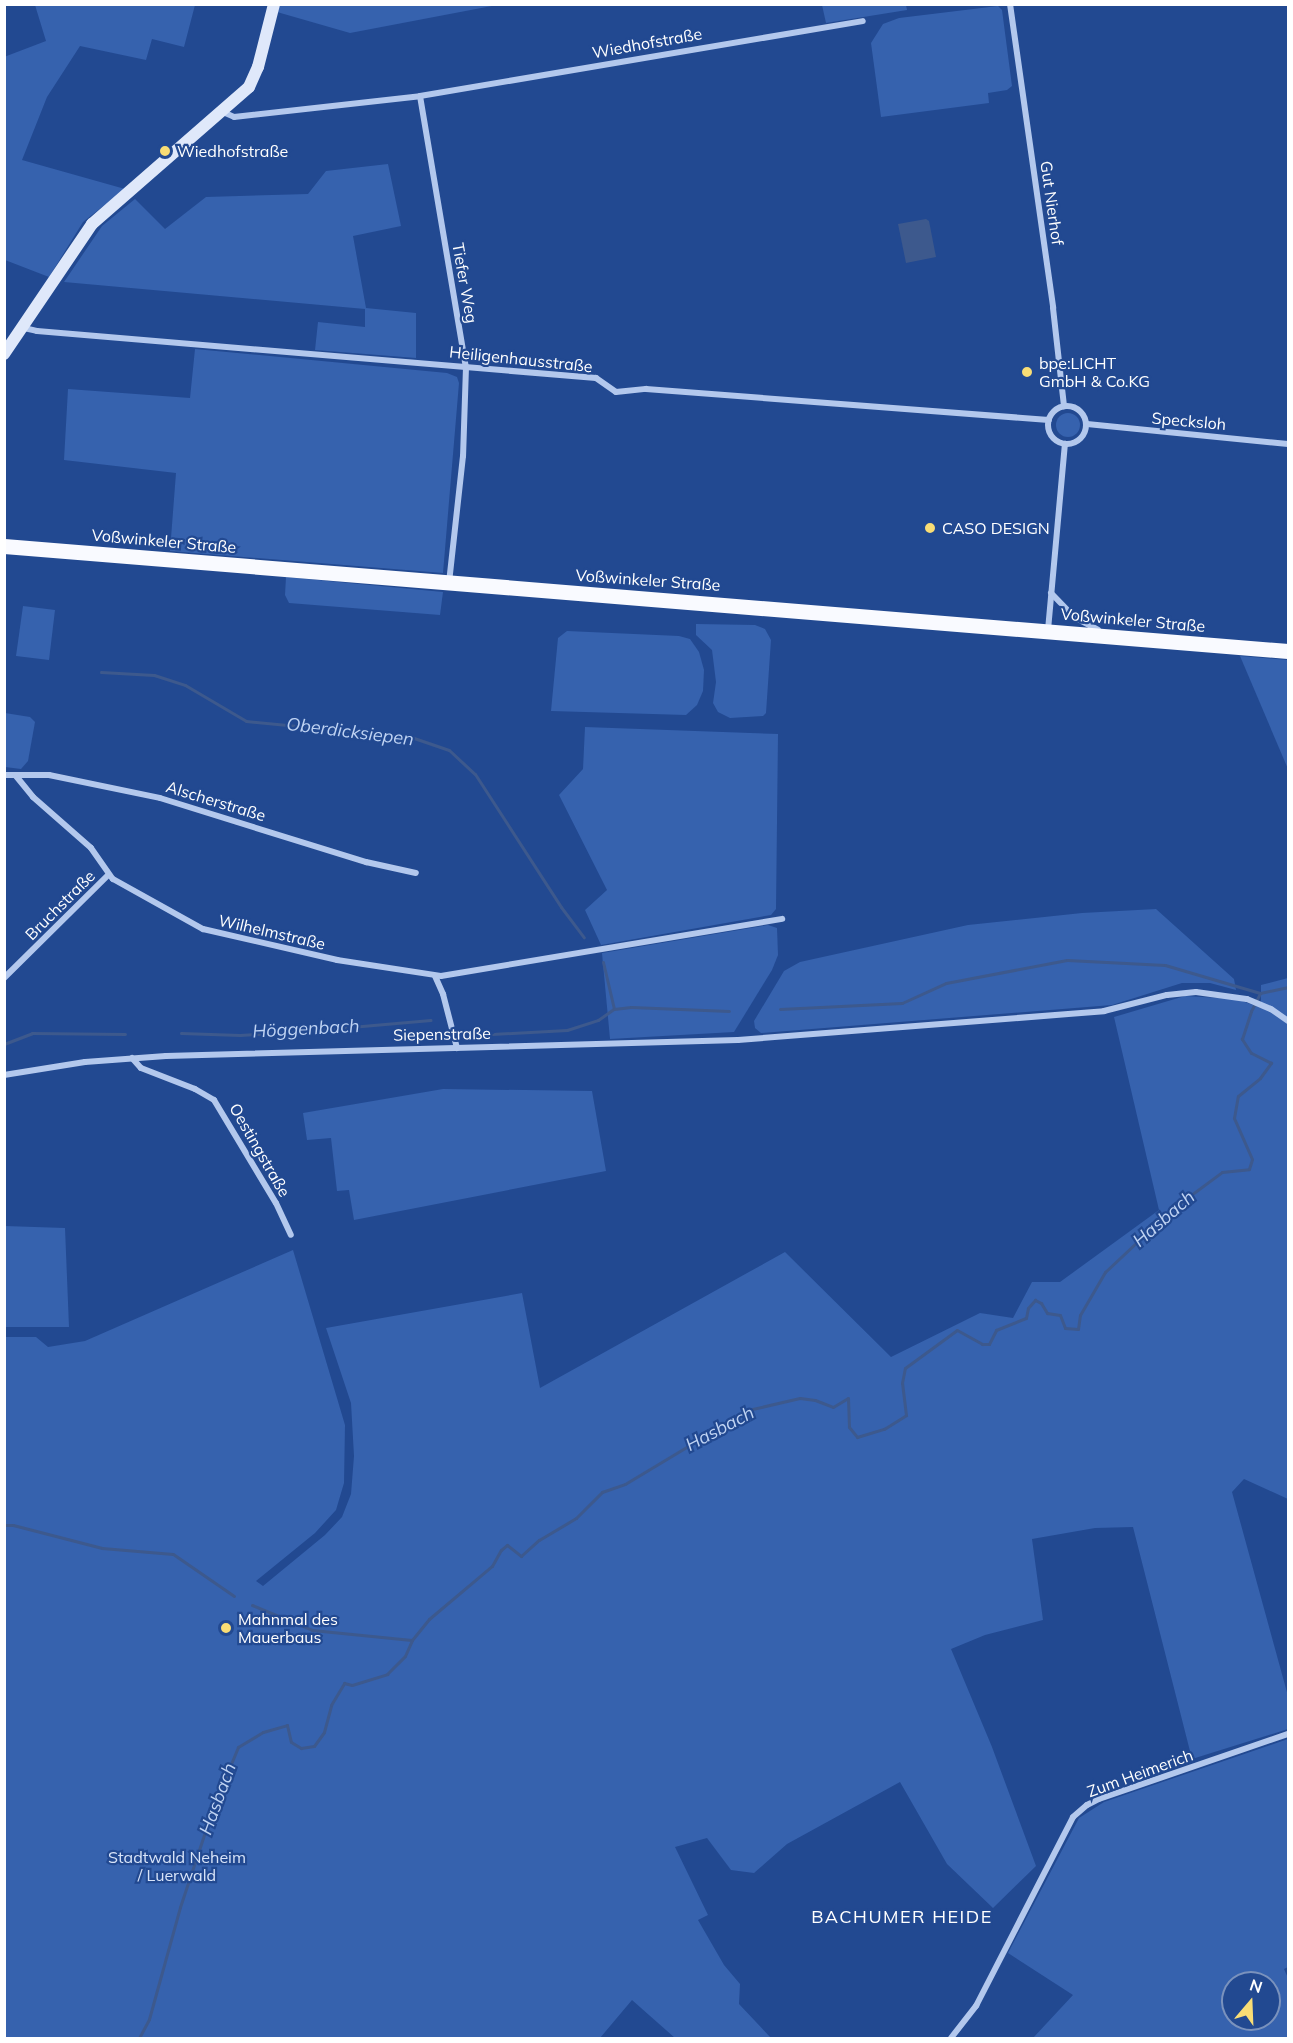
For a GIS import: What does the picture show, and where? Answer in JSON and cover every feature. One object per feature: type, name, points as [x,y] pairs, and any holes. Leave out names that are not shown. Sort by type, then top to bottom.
[{"type":"main road","name":"Voßwinkeler Straße","points":[[4,546],[1288,651]]},
{"type":"street","points":[[4,354],[24,328],[92,225],[240,97],[254,78],[274,4]]},
{"type":"street","name":"Gut Nierhof","points":[[1010,4],[1053,308],[1064,406]]},
{"type":"street","name":"Wiedhofstraße","points":[[223,112],[234,117],[420,96],[863,21]]},
{"type":"street","name":"Tiefer Weg","points":[[420,96],[466,367],[463,456],[449,583]]},
{"type":"street","name":"Heiligenhausstraße","points":[[24,328],[49,332],[596,378],[616,392],[646,389],[1048,420]]},
{"type":"street","points":[[1064,406],[1079,410],[1087,424],[1081,439],[1065,444],[1052,436],[1048,420],[1054,411],[1064,406]]},
{"type":"street","name":"Specksloh","points":[[1087,424],[1288,444]]},
{"type":"street","points":[[1048,630],[1065,444]]},
{"type":"street","points":[[1051,593],[1074,617],[1109,636]]},
{"type":"street","name":"Alscherstraße","points":[[4,775],[49,776],[142,794],[204,810],[366,862],[416,873]]},
{"type":"street","name":"Wilhelmstraße","points":[[16,776],[33,796],[92,848],[108,875],[199,927],[215,933],[296,952],[435,976],[782,919]]},
{"type":"street","name":"Bruchstraße","points":[[4,978],[108,875]]},
{"type":"street","points":[[435,976],[447,1007],[456,1048]]},
{"type":"street","name":"Siepenstraße","points":[[4,1075],[85,1062],[132,1058],[738,1040],[1104,1011],[1182,992],[1211,992],[1247,999],[1263,1005],[1288,1021]]},
{"type":"street","name":"Oestingstraße","points":[[132,1058],[141,1068],[203,1092],[214,1100],[276,1203],[291,1235]]},
{"type":"street","name":"Zum Heimerich","points":[[951,2038],[976,2006],[1073,1817],[1086,1805],[1288,1734]]},
{"type":"green space","points":[[279,4],[497,5],[350,33],[277,12]]},
{"type":"green space","points":[[35,5],[195,5],[184,47],[152,39],[146,60],[80,46],[47,97],[22,160],[125,189],[83,222],[49,277],[5,260],[4,57],[46,41]]},
{"type":"green space","points":[[822,5],[906,5],[907,10],[826,23]]},
{"type":"green space","points":[[998,6],[1002,10],[1012,86],[1007,90],[988,93],[989,103],[881,117],[871,43],[883,24],[899,18]]},
{"type":"green space","points":[[388,164],[401,226],[353,236],[366,308],[416,313],[416,358],[315,350],[318,322],[365,327],[365,309],[64,282],[102,226],[135,199],[165,229],[206,197],[308,194],[326,171]]},
{"type":"green space","points":[[195,349],[447,373],[457,377],[459,383],[443,573],[170,551],[176,473],[64,460],[68,389],[190,398]]},
{"type":"green space","points":[[1068,413],[1077,416],[1080,425],[1077,434],[1068,437],[1059,434],[1056,425],[1059,416]]},
{"type":"green space","points":[[286,577],[443,592],[440,615],[289,603],[285,595]]},
{"type":"green space","points":[[23,606],[55,610],[49,660],[16,656]]},
{"type":"green space","points":[[696,624],[755,625],[765,629],[771,640],[766,713],[763,716],[730,718],[718,712],[713,703],[716,682],[712,650],[696,635]]},
{"type":"green space","points":[[567,631],[679,636],[690,639],[699,652],[704,670],[703,691],[697,705],[686,715],[551,711],[558,638]]},
{"type":"green space","points":[[1240,656],[1288,660],[1288,769]]},
{"type":"green space","points":[[5,713],[30,717],[35,722],[28,761],[21,769],[5,767]]},
{"type":"green space","points":[[585,727],[778,734],[776,909],[771,915],[601,945],[585,910],[607,890],[559,795],[583,769]]},
{"type":"green space","points":[[1156,909],[1234,979],[1236,990],[1210,983],[1182,983],[1112,1005],[761,1033],[755,1028],[754,1021],[784,971],[800,962],[968,925],[1082,913]]},
{"type":"green space","points":[[768,925],[777,928],[778,955],[772,970],[734,1032],[610,1039],[602,953]]},
{"type":"green space","name":"Stadtwald Neheim / Luerwald","points":[[1288,978],[1288,1499],[1244,1479],[1232,1492],[1288,1696],[1288,1729],[1192,1759],[1133,1527],[1095,1528],[1032,1539],[1043,1620],[985,1635],[951,1649],[992,1747],[1036,1866],[993,1908],[947,1864],[900,1782],[787,1844],[754,1873],[731,1870],[707,1838],[675,1847],[708,1915],[698,1920],[724,1965],[740,1984],[739,2004],[771,2038],[675,2038],[632,2000],[600,2038],[5,2038],[5,1337],[36,1337],[48,1347],[85,1341],[293,1250],[345,1425],[344,1483],[336,1510],[315,1533],[256,1581],[263,1586],[325,1535],[342,1517],[351,1494],[354,1456],[351,1403],[326,1328],[522,1293],[540,1388],[785,1252],[891,1357],[980,1313],[1013,1318],[1032,1282],[1060,1282],[1159,1210],[1114,1017],[1185,996],[1237,999],[1261,1008],[1261,985]]},
{"type":"green space","points":[[443,1089],[592,1091],[606,1171],[354,1220],[349,1190],[337,1191],[331,1138],[307,1140],[303,1113]]},
{"type":"green space","points":[[5,1226],[65,1228],[69,1327],[5,1327]]},
{"type":"green space","points":[[1288,1739],[1288,1967],[1284,1969],[1288,1978],[1288,2038],[1033,2038],[1073,1995],[1008,1953],[1079,1818],[1104,1802]]},
{"type":"shaded area","points":[[926,219],[929,221],[936,257],[906,263],[898,224]]},
{"type":"waterway","name":"Oberdicksiepen","points":[[101,672],[154,675],[185,685],[246,721],[411,737],[449,750],[475,774],[561,907],[584,937]]},
{"type":"waterway","points":[[780,1009],[902,1003],[946,983],[1067,960],[1165,965],[1260,993],[1288,987]]},
{"type":"waterway","name":"Oberdicksiepen","points":[[603,962],[614,1009]]},
{"type":"waterway","name":"Hasbach","points":[[139,2038],[149,2019],[180,1907],[214,1805],[238,1747],[263,1732],[287,1725],[291,1742],[301,1748],[314,1746],[324,1732],[331,1705],[344,1683],[352,1685],[387,1674],[405,1656],[412,1640],[429,1619],[492,1566],[501,1550],[507,1545],[521,1556],[539,1540],[576,1518],[602,1492],[625,1484],[748,1410],[800,1398],[815,1400],[833,1407],[848,1398],[849,1427],[857,1437],[884,1429],[906,1415],[902,1383],[905,1368],[957,1330],[982,1344],[989,1344],[996,1330],[1026,1318],[1028,1308],[1035,1300],[1041,1303],[1047,1313],[1060,1315],[1065,1328],[1078,1329],[1080,1315],[1105,1272],[1172,1209],[1222,1172],[1249,1169],[1252,1159],[1234,1118],[1238,1096],[1260,1078],[1271,1063],[1251,1053],[1242,1039],[1251,1011],[1260,993]]},
{"type":"waterway","name":"Höggenbach","points":[[492,1034],[567,1030],[598,1020],[614,1009],[631,1007],[729,1011]]},
{"type":"waterway","name":"Höggenbach","points":[[181,1033],[240,1035],[431,1020]]},
{"type":"waterway","points":[[4,1044],[32,1033],[125,1034]]},
{"type":"waterway","points":[[4,1525],[13,1525],[102,1548],[173,1554],[234,1596]]},
{"type":"waterway","points":[[252,1605],[312,1630],[412,1640]]},
{"type":"place","name":"Wiedhofstraße","points":[[165,151]]},
{"type":"place","name":"bpe:LICHT GmbH & Co.KG","points":[[1027,372]]},
{"type":"place","name":"CASO DESIGN","points":[[930,528]]},
{"type":"place","name":"Mahnmal des Mauerbaus","points":[[226,1628]]},
{"type":"district","name":"BACHUMER HEIDE","points":[[902,1917]]}]
